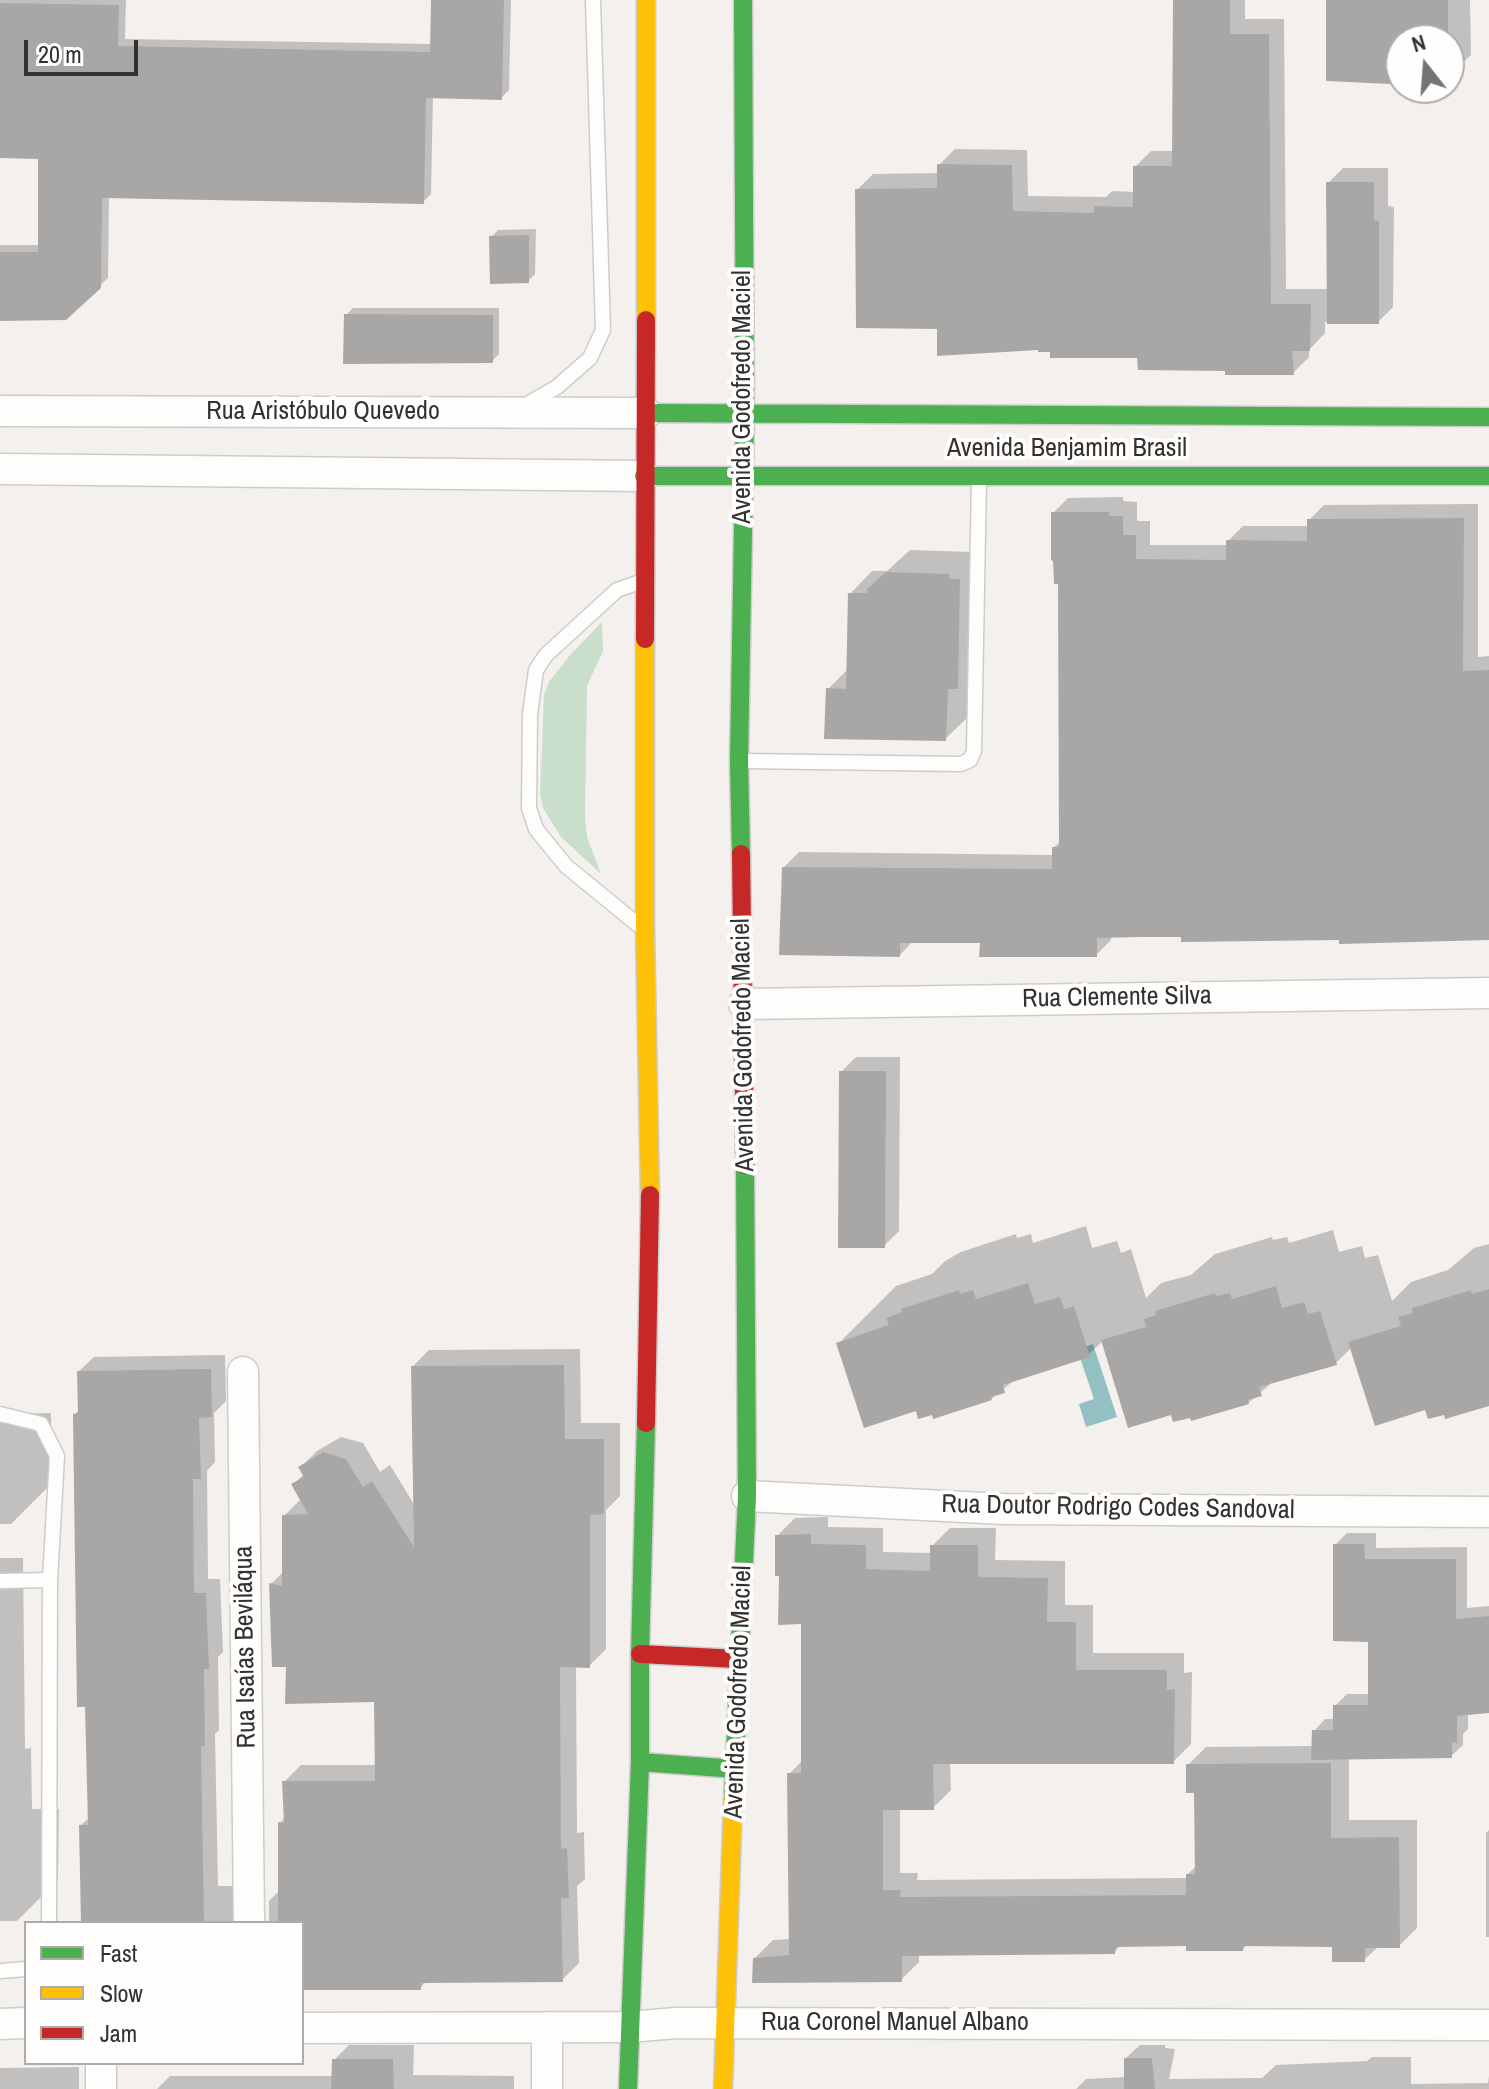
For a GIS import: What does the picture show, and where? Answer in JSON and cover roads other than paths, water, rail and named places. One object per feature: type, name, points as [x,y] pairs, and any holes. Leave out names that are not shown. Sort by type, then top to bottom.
[{"type":"main road","points":[[628,2089],[640,1762],[651,1251],[645,930],[646,0]]},
{"type":"main road","name":"Avenida Godofredo Maciel","points":[[723,2089],[738,1659],[747,1496],[739,761],[745,413],[743,0]]},
{"type":"main road","name":"Avenida Benjamim Brasil","points":[[646,413],[1489,417]]},
{"type":"main road","name":"Avenida Benjamim Brasil","points":[[644,476],[1489,476]]},
{"type":"main road","points":[[640,1654],[738,1659]]},
{"type":"main road","points":[[640,1762],[736,1769]]},
{"type":"street","name":"Rua Aristóbulo Quevedo","points":[[0,411],[646,413]]},
{"type":"street","points":[[0,469],[644,476]]},
{"type":"street","name":"Rua Clemente Silva","points":[[744,1004],[1489,993]]},
{"type":"street","name":"Rua Isaías Beviláqua","points":[[243,1372],[249,1921]]},
{"type":"street","name":"Rua Doutor Rodrigo Codes Sandoval","points":[[747,1496],[1004,1509],[1489,1512]]},
{"type":"street","points":[[0,2024],[24,2023]]},
{"type":"street","name":"Rua Coronel Manuel Albano","points":[[304,2028],[629,2027],[676,2023],[1489,2025]]},
{"type":"street","points":[[547,2027],[547,2089]]},
{"type":"street","points":[[101,2065],[101,2089]]},
{"type":"lane","points":[[513,413],[557,387],[590,358],[603,330],[593,0]]},
{"type":"lane","points":[[739,761],[961,764],[970,760],[974,751],[979,474]]},
{"type":"lane","points":[[644,581],[617,590],[546,655],[536,670],[530,714],[529,808],[536,829],[552,851],[605,900],[645,930]]},
{"type":"lane","points":[[0,1414],[41,1424],[57,1456],[50,1580],[49,1921]]},
{"type":"lane","points":[[0,1581],[50,1580]]},
{"type":"lane","points":[[0,1971],[24,1969]]},
{"type":"water","points":[[1093,1344],[1117,1417],[1086,1427],[1079,1404],[1094,1399],[1077,1349]]}]
